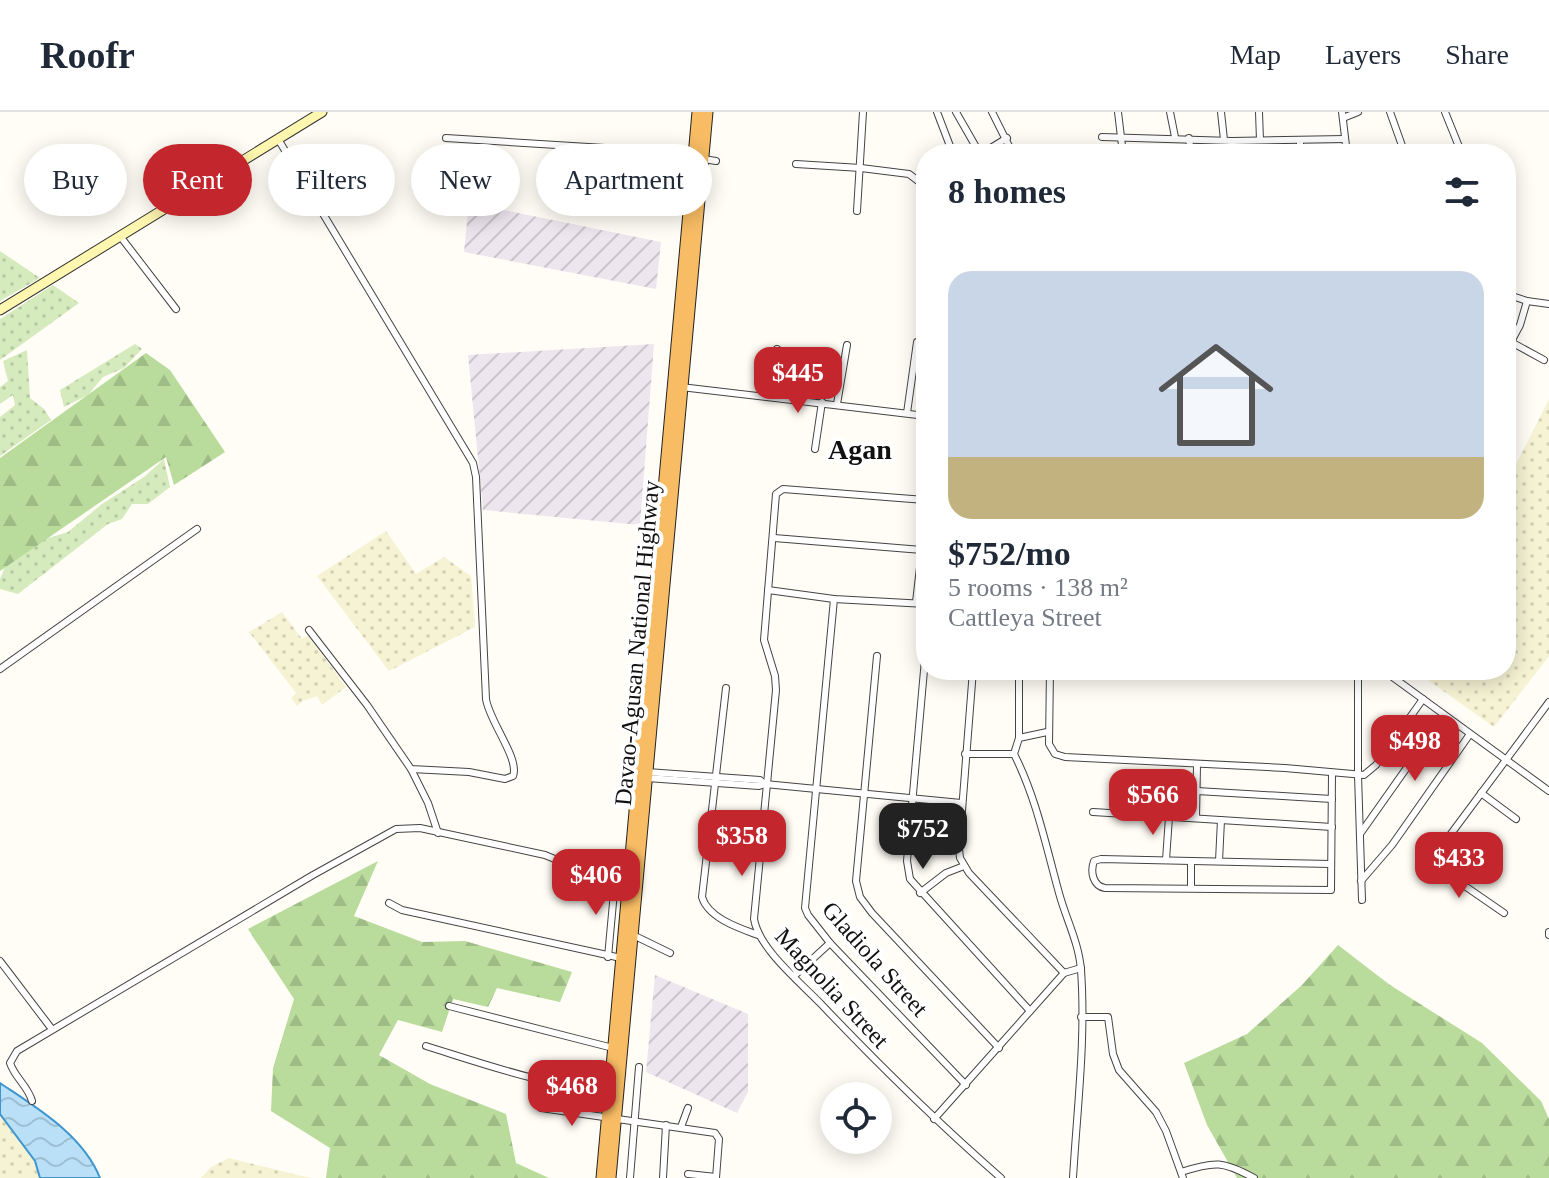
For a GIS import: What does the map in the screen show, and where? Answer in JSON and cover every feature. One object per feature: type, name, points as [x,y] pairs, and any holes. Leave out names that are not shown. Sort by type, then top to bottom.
[{"type":"highway","name":"Davao-Agusan National Highway","points":[[698,112],[699,144]]},
{"type":"highway","name":"Davao-Agusan National Highway","points":[[701,144],[707,112]]},
{"type":"highway","name":"Davao-Agusan National Highway","points":[[610,1178],[613,1048],[644,775],[694,216]]},
{"type":"highway","name":"Davao-Agusan National Highway","points":[[602,1178],[633,935],[633,883]]},
{"type":"main road","points":[[0,310],[322,112]]},
{"type":"street","points":[[857,211],[863,112]]},
{"type":"street","points":[[937,112],[949,144]]},
{"type":"street","points":[[956,112],[974,144]]},
{"type":"street","points":[[992,112],[1009,144]]},
{"type":"street","points":[[1118,112],[1121,144]]},
{"type":"street","points":[[1170,112],[1175,137]]},
{"type":"street","points":[[1221,112],[1229,144]]},
{"type":"street","points":[[1259,112],[1260,140]]},
{"type":"street","points":[[1346,144],[1342,115],[1358,112]]},
{"type":"street","points":[[1390,112],[1401,144]]},
{"type":"street","points":[[1445,112],[1458,144]]},
{"type":"street","points":[[1102,137],[1345,139]]},
{"type":"street","points":[[446,138],[536,145]]},
{"type":"street","points":[[997,144],[1007,138]]},
{"type":"street","points":[[1189,138],[1190,144]]},
{"type":"street","points":[[278,139],[464,447],[473,463],[476,477],[486,699],[488,711],[515,766],[515,774],[505,779],[469,772],[411,769]]},
{"type":"street","points":[[712,160],[716,161]]},
{"type":"street","points":[[796,164],[909,174],[916,179]]},
{"type":"street","points":[[120,236],[176,309]]},
{"type":"street","points":[[1516,297],[1549,304]]},
{"type":"street","points":[[1516,333],[1527,301]]},
{"type":"street","points":[[837,404],[847,345]]},
{"type":"street","points":[[1516,345],[1544,360]]},
{"type":"street","points":[[773,397],[777,349]]},
{"type":"street","points":[[907,413],[916,349]]},
{"type":"street","points":[[678,386],[916,414]]},
{"type":"street","points":[[815,449],[822,402]]},
{"type":"street","name":"Magnolia Street","points":[[916,499],[783,489],[776,494],[764,640],[776,690],[754,910],[758,935],[794,976],[934,1119],[1001,1178]]},
{"type":"street","points":[[1,667],[197,529]]},
{"type":"street","points":[[774,538],[916,550]]},
{"type":"street","points":[[768,590],[834,599],[916,602]]},
{"type":"street","name":"Gladiola Street","points":[[834,599],[805,908],[830,943],[966,1085]]},
{"type":"street","points":[[309,630],[411,769],[428,803],[438,833]]},
{"type":"street","points":[[877,656],[856,881],[860,897],[999,1048]]},
{"type":"street","points":[[923,680],[908,870],[910,879],[1030,1011]]},
{"type":"street","points":[[972,680],[959,849],[964,866],[1064,973]]},
{"type":"street","points":[[1019,680],[1019,738],[1014,754],[1028,781],[1081,968],[1073,1178]]},
{"type":"street","points":[[1050,680],[1047,732],[1050,750],[1060,757],[1358,775],[1364,775],[1376,765],[1423,699]]},
{"type":"street","points":[[1358,680],[1362,900]]},
{"type":"street","points":[[1397,680],[1549,791]]},
{"type":"street","points":[[726,688],[703,902],[714,913],[758,935]]},
{"type":"street","points":[[1504,913],[1430,862],[1549,702]]},
{"type":"street","points":[[1360,834],[1444,715]]},
{"type":"street","points":[[1019,738],[1047,732]]},
{"type":"street","points":[[1361,881],[1392,845],[1470,734]]},
{"type":"street","points":[[965,754],[1014,754]]},
{"type":"street","points":[[1196,818],[1197,765]]},
{"type":"street","points":[[1331,864],[1097,859],[1092,864],[1094,882],[1105,888],[1331,890],[1332,773]]},
{"type":"street","points":[[644,775],[961,803]]},
{"type":"street","points":[[1197,791],[1332,799]]},
{"type":"street","points":[[1481,793],[1516,819]]},
{"type":"street","points":[[1093,812],[1332,827]]},
{"type":"street","points":[[1166,860],[1169,817]]},
{"type":"street","points":[[1219,861],[1221,820]]},
{"type":"street","points":[[32,1101],[10,1063],[17,1051],[51,1028],[382,835],[408,827],[545,855],[588,873],[633,883]]},
{"type":"street","points":[[1191,861],[1191,888]]},
{"type":"street","points":[[920,893],[946,873],[964,866]]},
{"type":"street","points":[[1361,869],[1371,871]]},
{"type":"street","points":[[608,957],[615,881]]},
{"type":"street","points":[[389,903],[402,910],[621,958]]},
{"type":"street","points":[[633,935],[670,953]]},
{"type":"street","points":[[794,976],[830,943]]},
{"type":"street","points":[[0,961],[51,1028]]},
{"type":"street","points":[[934,1119],[1064,973],[1081,968]]},
{"type":"street","points":[[449,1006],[613,1048]]},
{"type":"street","points":[[1081,1017],[1108,1017],[1113,1054],[1119,1070],[1156,1112],[1182,1175],[1203,1164],[1219,1163],[1254,1178]]},
{"type":"street","points":[[426,1046],[560,1084],[610,1089]]},
{"type":"street","points":[[630,1178],[639,1067]]},
{"type":"street","points":[[541,1108],[710,1131],[717,1135],[716,1178],[688,1174]]},
{"type":"street","points":[[681,1127],[688,1108]]},
{"type":"street","points":[[663,1178],[666,1125]]},
{"type":"shaded area","points":[[520,213],[661,242],[656,289],[464,252],[468,216],[520,216]]},
{"type":"shaded area","points":[[654,344],[640,525],[483,510],[468,355]]},
{"type":"shaded area","points":[[1549,399],[1549,656],[1494,727],[1428,680],[1516,680],[1516,464]]},
{"type":"shaded area","points":[[386,531],[416,574],[444,557],[471,576],[475,627],[389,671],[317,576]]},
{"type":"shaded area","points":[[282,612],[302,639],[308,635],[346,687],[322,705],[317,696],[297,706],[291,698],[296,693],[249,632]]},
{"type":"shaded area","points":[[655,975],[748,1014],[748,1092],[737,1113],[646,1072]]},
{"type":"shaded area","points":[[0,1114],[35,1161],[40,1178],[0,1178]]},
{"type":"shaded area","points":[[229,1158],[312,1178],[201,1178],[211,1167]]},
{"type":"green space","points":[[0,251],[40,278],[0,301]]},
{"type":"green space","points":[[53,285],[79,303],[0,360],[0,319]]},
{"type":"green space","points":[[135,344],[142,349],[124,368],[103,377],[88,395],[64,407],[60,390]]},
{"type":"green space","points":[[27,350],[30,398],[44,409],[51,420],[0,456],[0,417],[15,405],[13,395],[0,404],[0,387],[8,381],[3,361]]},
{"type":"green space","points":[[146,353],[170,370],[225,452],[174,485],[166,457],[0,571],[0,458]]},
{"type":"green space","points":[[164,459],[170,487],[148,504],[132,504],[122,519],[108,524],[18,594],[0,589],[0,579],[7,562],[45,539],[68,532]]},
{"type":"green space","points":[[378,861],[354,916],[422,942],[465,941],[572,972],[560,1002],[497,988],[488,1007],[453,999],[442,1032],[398,1020],[379,1055],[430,1084],[506,1114],[516,1163],[549,1178],[326,1178],[330,1148],[271,1111],[273,1068],[294,999],[248,929]]},
{"type":"green space","points":[[1338,945],[1390,985],[1482,1043],[1541,1101],[1549,1119],[1549,1178],[1237,1178],[1207,1125],[1184,1063],[1247,1034],[1302,985]]},
{"type":"water","points":[[0,1083],[71,1136],[100,1178],[40,1178],[35,1161],[0,1114]]},
{"type":"district","name":"Agan","points":[[860,449]]}]
